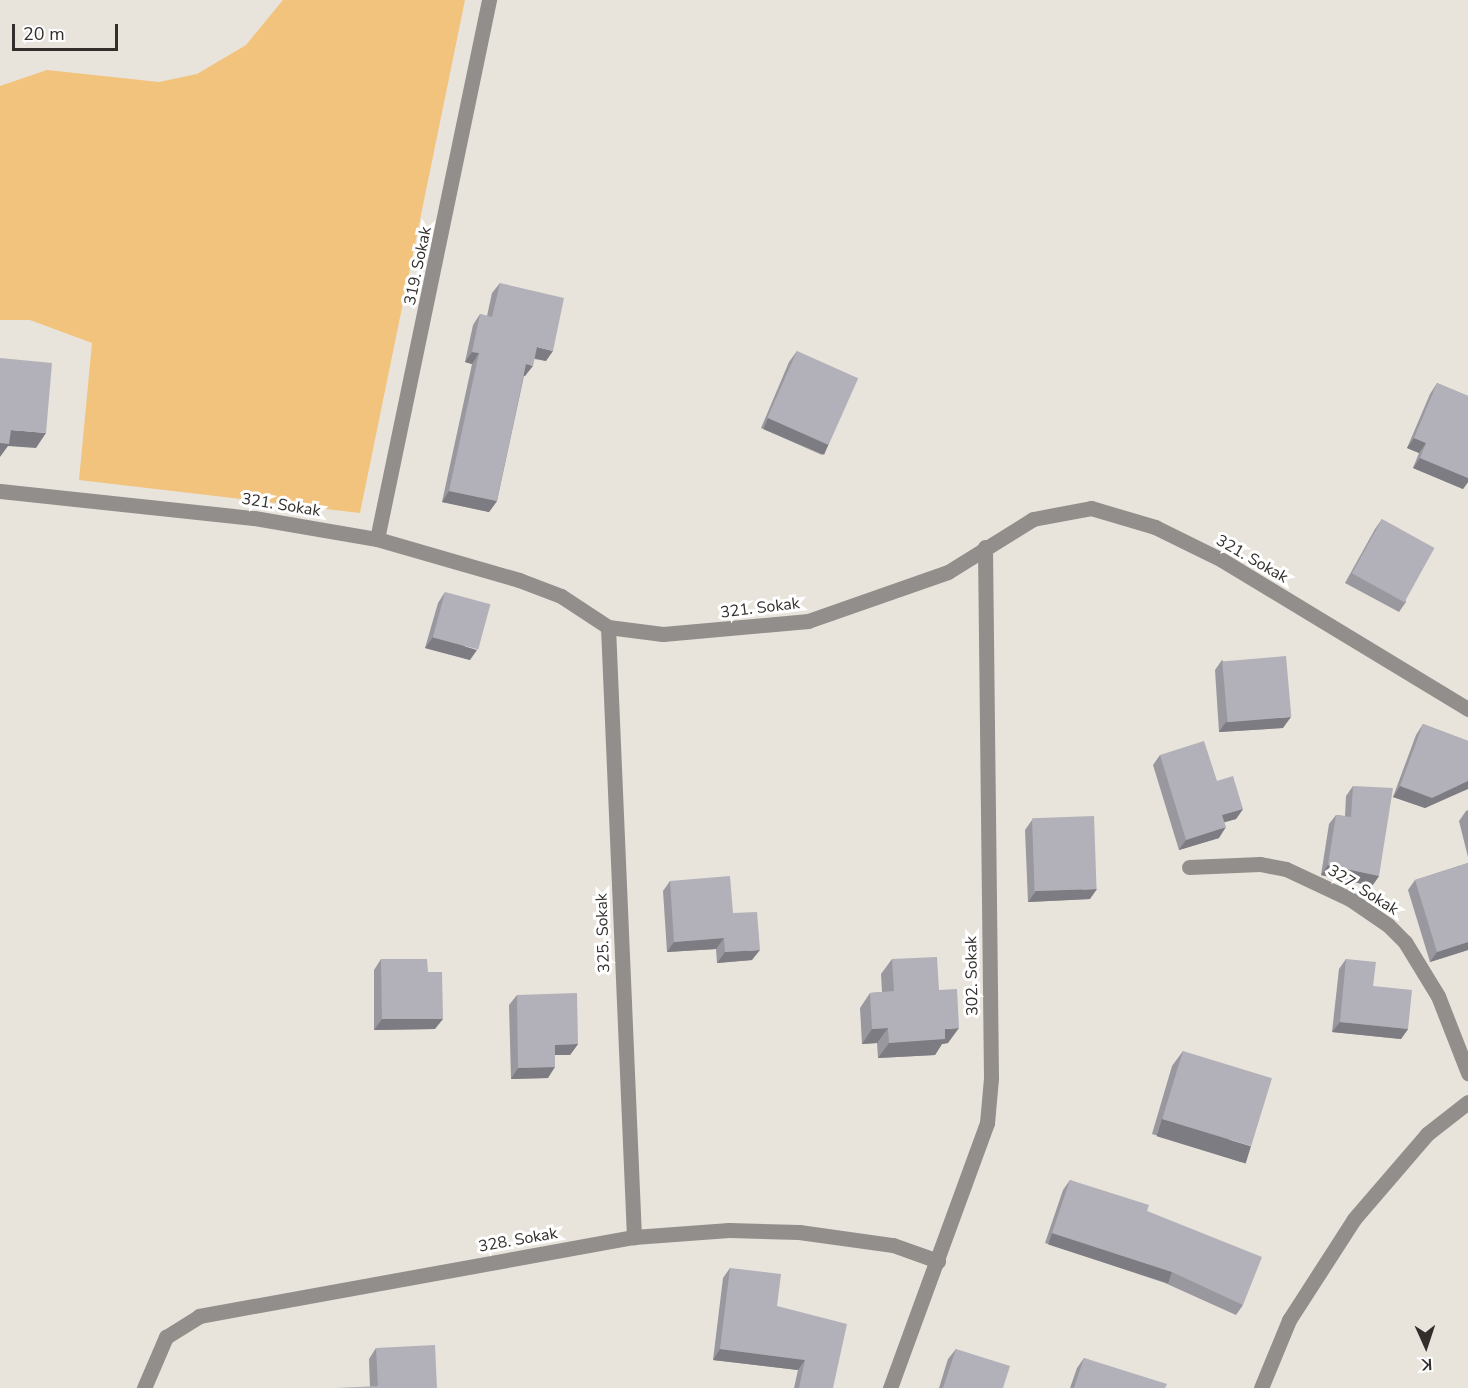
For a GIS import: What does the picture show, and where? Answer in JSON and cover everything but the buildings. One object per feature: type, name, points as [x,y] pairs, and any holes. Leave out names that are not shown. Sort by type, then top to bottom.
[{"type":"street","name":"319. Sokak","points":[[377,539],[489,0]]},
{"type":"street","name":"321. Sokak","points":[[0,490],[254,518],[377,539],[519,580],[561,596],[608,627],[663,634],[808,621],[896,594],[948,572],[1033,519],[1064,509],[1113,511],[1222,560],[1468,709]]},
{"type":"street","name":"302. Sokak","points":[[890,1388],[979,1154],[991,1078],[985,547]]},
{"type":"street","name":"325. Sokak","points":[[608,627],[634,1237]]},
{"type":"street","name":"327. Sokak","points":[[1189,867],[1260,864],[1286,869],[1350,899],[1388,925],[1405,942],[1438,996],[1468,1073]]},
{"type":"street","points":[[1261,1388],[1289,1320],[1354,1219],[1427,1134],[1468,1102]]},
{"type":"street","name":"328. Sokak","points":[[144,1388],[166,1337],[199,1316],[634,1237],[729,1230],[799,1232],[893,1245],[938,1261]]},
{"type":"shaded area","points":[[283,0],[465,0],[360,513],[79,480],[92,343],[30,320],[0,320],[0,86],[47,70],[159,82],[197,74],[246,45]]}]
